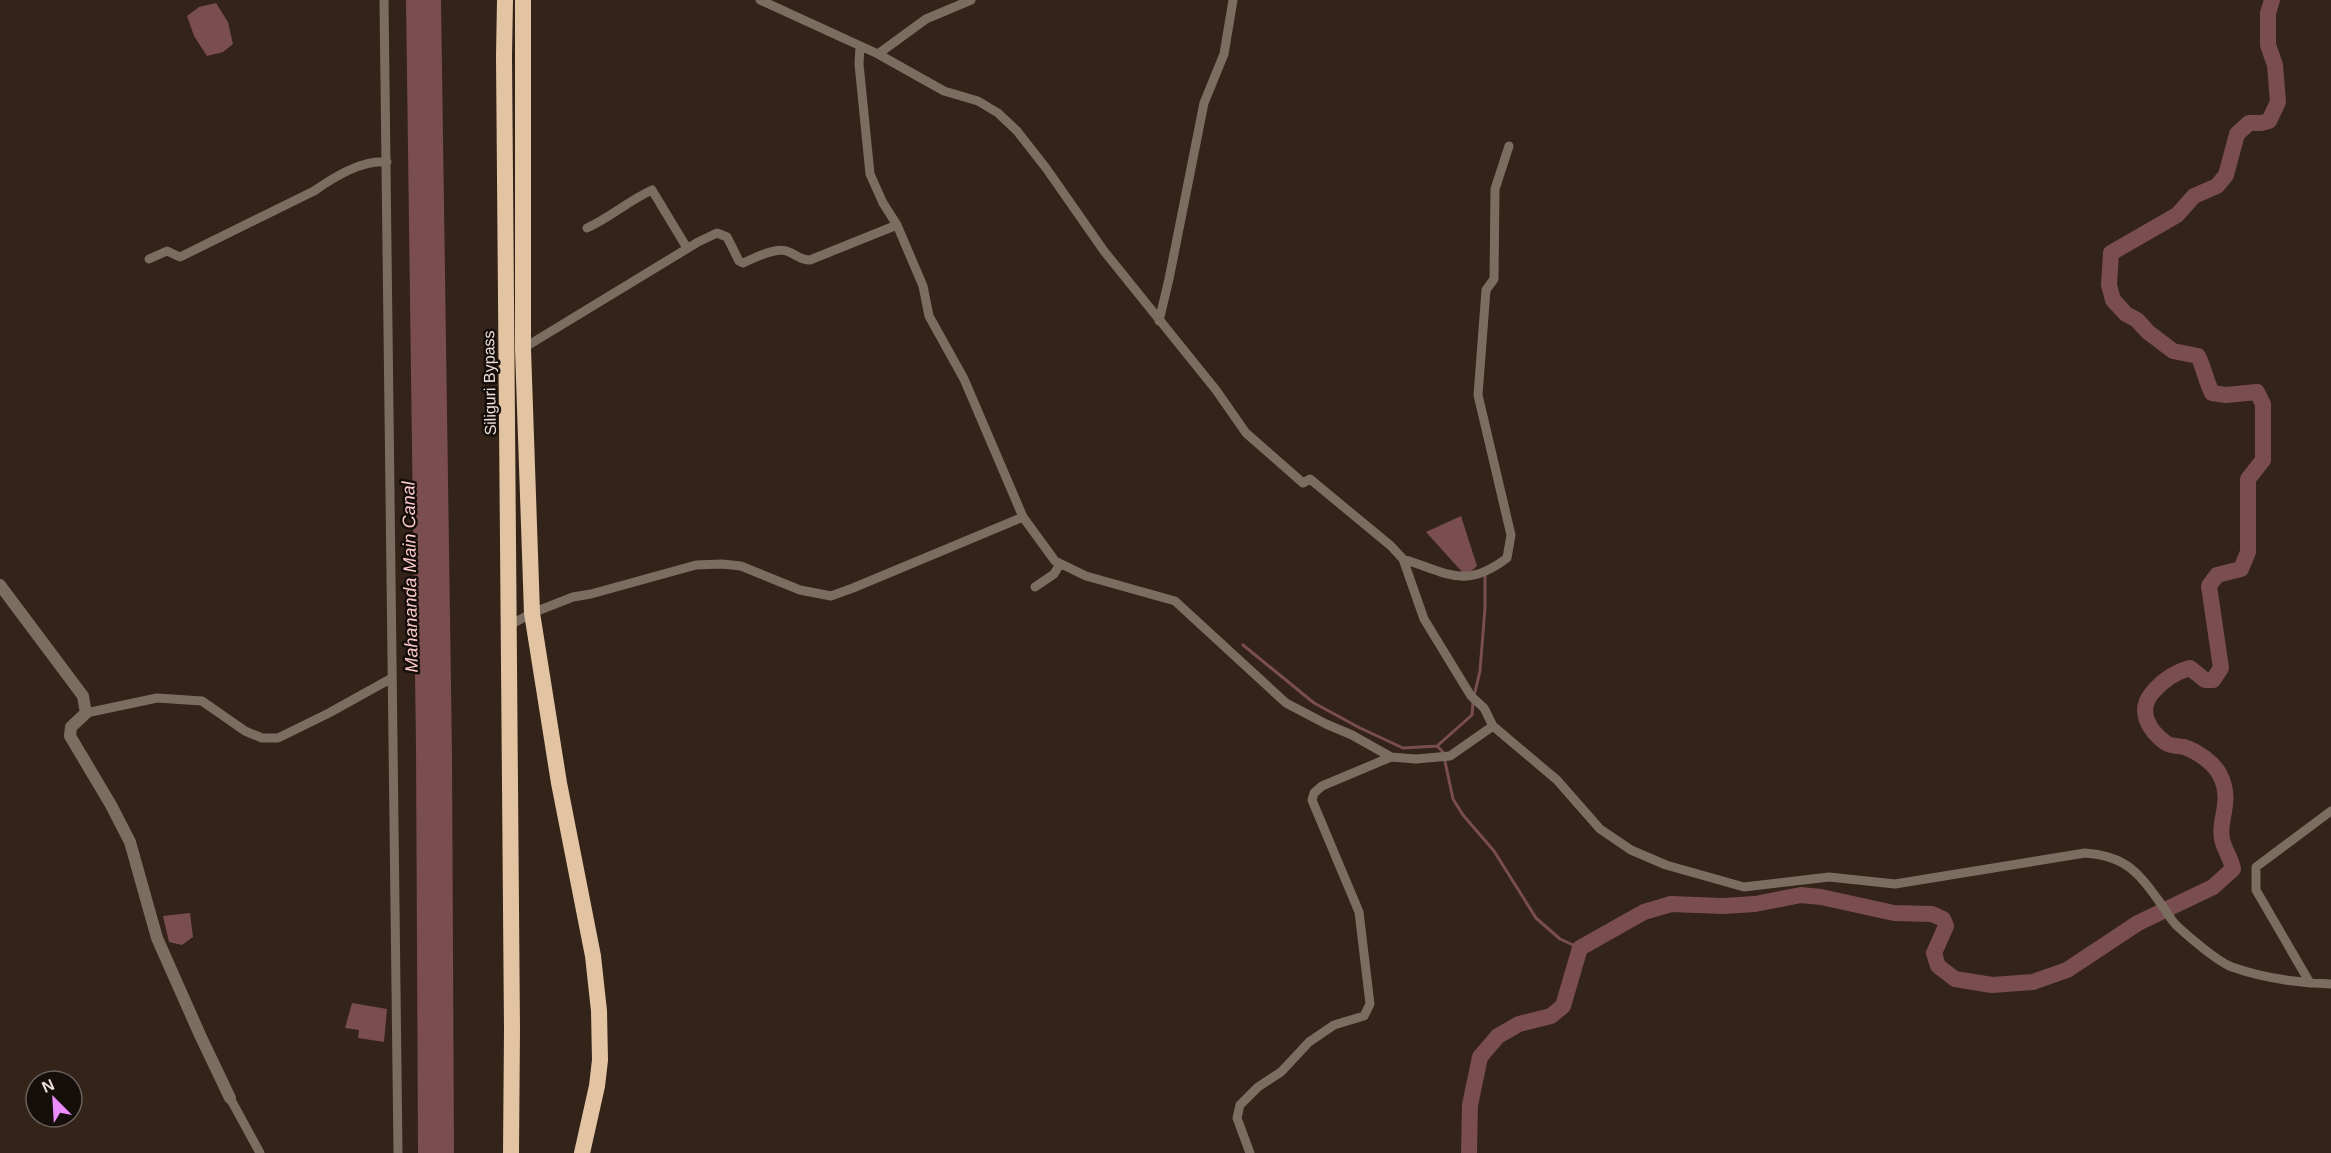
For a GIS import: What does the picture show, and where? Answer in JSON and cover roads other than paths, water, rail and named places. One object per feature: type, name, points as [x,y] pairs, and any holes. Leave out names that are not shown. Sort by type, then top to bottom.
[{"type":"highway","name":"Siliguri Bypass","points":[[505,0],[511,1153]]},
{"type":"highway","points":[[523,0],[522,349],[532,613],[559,783],[592,956],[598,1011],[600,1060],[598,1078],[582,1153]]},
{"type":"street","points":[[384,0],[398,1153]]},
{"type":"street","points":[[760,0],[878,54],[944,91],[978,101],[998,113],[1017,131],[1104,251],[1216,390],[1246,433],[1303,483],[1310,479],[1391,546],[1403,559],[1424,619],[1471,696],[1484,708],[1493,726],[1557,780],[1600,829],[1631,850],[1666,865],[1744,887],[1829,877],[1895,884],[2085,853],[2106,855],[2123,862],[2137,874],[2175,924],[2230,966],[2310,984],[2331,984]]},
{"type":"street","points":[[878,54],[926,19],[971,0]]},
{"type":"street","points":[[1159,321],[1204,103],[1224,54],[1233,0]]},
{"type":"street","points":[[860,46],[859,64],[870,174],[883,203],[897,225],[922,286],[929,316],[964,379],[1023,517],[1055,561],[1086,576],[1175,601],[1286,703],[1352,735],[1390,757]]},
{"type":"street","points":[[1403,559],[1464,578],[1491,570],[1507,558],[1511,535],[1478,395],[1486,290],[1494,279],[1495,189],[1509,146]]},
{"type":"street","points":[[149,259],[167,251],[180,257],[314,191],[332,178],[367,164],[387,162]]},
{"type":"street","points":[[587,228],[611,216],[633,199],[652,190],[687,248]]},
{"type":"street","points":[[506,357],[687,248],[717,233],[727,237],[739,261],[743,263],[775,251],[787,251],[801,260],[810,260],[897,225]]},
{"type":"street","points":[[510,625],[532,613],[573,597],[696,565],[741,566],[800,590],[831,596],[1023,517]]},
{"type":"street","points":[[1035,587],[1054,574],[1060,564]]},
{"type":"street","points":[[0,585],[83,696],[86,713]]},
{"type":"street","points":[[260,1153],[230,1098],[200,1035],[158,938],[130,842],[70,736],[71,727],[86,713],[157,698],[202,701],[245,731],[262,738],[278,738],[392,678]]},
{"type":"street","points":[[1250,1153],[1237,1118],[1240,1105],[1258,1087],[1281,1072],[1309,1042],[1334,1025],[1364,1016],[1370,1004],[1359,912],[1312,800],[1314,794],[1322,786],[1390,757],[1439,759],[1450,756],[1493,726]]},
{"type":"street","points":[[2310,984],[2256,890],[2256,867],[2331,811]]},
{"type":"waterway","points":[[1469,1153],[1470,1105],[1480,1057],[1498,1036],[1519,1024],[1551,1016],[1563,1006],[1580,948],[1644,912],[1671,904],[1723,906],[1755,904],[1801,895],[1821,897],[1894,913],[1932,914],[1943,919],[1946,926],[1934,953],[1938,966],[1955,979],[1992,985],[2033,982],[2067,970],[2138,923],[2213,887],[2233,869],[2221,835],[2225,794],[2220,775],[2214,766],[2200,754],[2184,747],[2168,744],[2160,738],[2150,727],[2145,707],[2152,693],[2174,675],[2190,668],[2205,680],[2213,680],[2221,668],[2209,586],[2217,575],[2241,569],[2248,552],[2248,479],[2263,460],[2263,404],[2257,392],[2226,395],[2212,393],[2198,356],[2173,351],[2148,332],[2113,300],[2109,285],[2111,253],[2177,215],[2194,196],[2217,186],[2226,175],[2237,134],[2249,123],[2269,121],[2278,102],[2275,65],[2268,45],[2268,13],[2272,0]]},
{"type":"waterway","points":[[1474,696],[1480,671],[1485,574]]},
{"type":"waterway","points":[[1243,645],[1314,703],[1360,728],[1403,748],[1437,746],[1443,752],[1453,799],[1463,815],[1494,851],[1536,918],[1560,939],[1580,948]]},
{"type":"waterway","points":[[1437,746],[1472,715],[1473,702]]},
{"type":"water label","name":"Mahananda Main Canal","points":[[410,577]]}]
